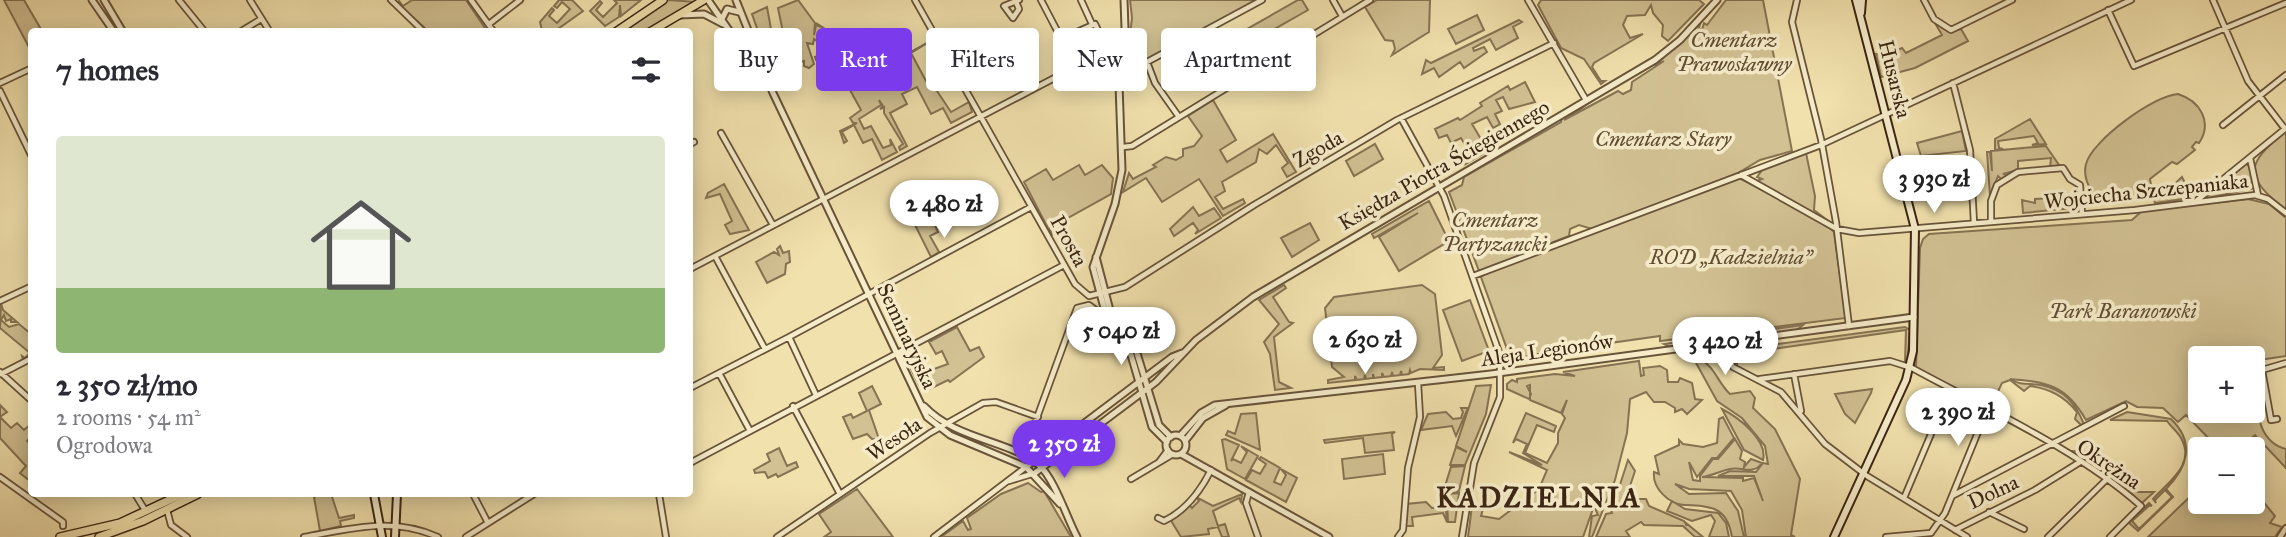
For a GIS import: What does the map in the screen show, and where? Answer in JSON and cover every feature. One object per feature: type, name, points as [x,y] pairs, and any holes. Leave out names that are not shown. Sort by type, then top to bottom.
[{"type":"main road","points":[[622,28],[663,0]]},
{"type":"main road","points":[[657,28],[706,0]]},
{"type":"main road","name":"Husarska","points":[[1834,537],[1910,368],[1914,317],[1915,229],[1856,0]]},
{"type":"main road","name":"Husarska","points":[[1860,15],[1862,0]]},
{"type":"main road","points":[[60,537],[107,527],[176,497]]},
{"type":"main road","points":[[99,537],[192,497]]},
{"type":"main road","points":[[375,497],[382,537]]},
{"type":"main road","points":[[396,537],[397,497]]},
{"type":"street","points":[[92,0],[110,28]]},
{"type":"street","points":[[104,0],[122,28]]},
{"type":"street","points":[[179,0],[202,28]]},
{"type":"street","points":[[250,0],[267,28]]},
{"type":"street","points":[[391,0],[420,28]]},
{"type":"street","points":[[471,0],[492,28]]},
{"type":"street","points":[[489,24],[520,0]]},
{"type":"street","name":"Seminaryjska","points":[[706,0],[773,93]]},
{"type":"street","name":"Seminaryjska","points":[[738,0],[773,93],[927,417],[939,429]]},
{"type":"street","name":"Prosta","points":[[915,0],[1080,292],[1089,296],[1102,295]]},
{"type":"street","points":[[1041,0],[1055,28]]},
{"type":"street","points":[[1081,0],[1092,24]]},
{"type":"street","points":[[1123,28],[1124,0]]},
{"type":"street","points":[[1179,117],[1154,83],[1147,62],[1208,33],[1262,0]]},
{"type":"street","points":[[1333,0],[1342,16]]},
{"type":"street","points":[[1123,147],[1132,146],[1370,0]]},
{"type":"street","points":[[1528,0],[1586,100]]},
{"type":"street","name":"Księdza Piotra Ściegiennego","points":[[1039,465],[1144,379],[1277,281],[1668,51],[1717,0]]},
{"type":"street","points":[[1797,0],[1792,22],[1821,145],[1837,229],[1849,326]]},
{"type":"street","points":[[1924,0],[1932,16],[1945,28],[1955,29],[2010,0]]},
{"type":"street","points":[[1473,276],[1821,145],[2131,0]]},
{"type":"street","points":[[2195,202],[2286,129],[2248,81],[2213,0]]},
{"type":"street","points":[[2108,10],[2134,66],[2286,3]]},
{"type":"street","points":[[723,21],[722,14],[729,9],[743,17]]},
{"type":"street","points":[[677,16],[704,14],[728,27]]},
{"type":"street","points":[[246,28],[261,19]]},
{"type":"street","points":[[1084,28],[1092,24],[1100,28]]},
{"type":"street","name":"Zgoda","points":[[1102,295],[1125,287],[1254,205],[1401,118],[1554,43]]},
{"type":"street","points":[[0,83],[28,70]]},
{"type":"street","points":[[2223,125],[2286,75]]},
{"type":"street","points":[[693,267],[1053,78]]},
{"type":"street","points":[[1953,83],[1969,150],[1974,224]]},
{"type":"street","points":[[0,90],[28,149]]},
{"type":"street","points":[[1106,317],[1093,264],[1119,186],[1123,147],[1119,91]]},
{"type":"street","points":[[1401,118],[1438,186],[1499,348],[1502,372],[1495,413],[1473,468],[1462,537]]},
{"type":"street","points":[[721,133],[773,225]]},
{"type":"street","points":[[2249,158],[2258,195]]},
{"type":"street","points":[[1991,222],[1993,191],[1997,185],[2018,172],[2063,168],[2069,178],[2080,186],[2082,214]]},
{"type":"street","points":[[1740,175],[1837,229]]},
{"type":"street","name":"Wojciecha Szczepaniaka","points":[[1837,229],[1859,233],[1915,229],[2258,195],[2286,213]]},
{"type":"street","points":[[693,386],[1031,207]]},
{"type":"street","points":[[715,256],[765,349]]},
{"type":"street","points":[[693,461],[749,429],[1064,265]]},
{"type":"street","points":[[0,301],[28,288]]},
{"type":"street","points":[[1102,295],[1113,321],[1138,354],[1146,389],[1161,430],[1169,440],[1170,452]]},
{"type":"street","points":[[1027,445],[1077,308],[1089,305],[1106,317],[1128,349],[1152,427],[1169,440],[1183,439],[1183,451]]},
{"type":"street","name":"Aleja Legionów","points":[[1183,439],[1206,408],[1418,383],[1914,317]]},
{"type":"street","points":[[789,337],[816,395]]},
{"type":"street","points":[[1720,343],[1733,367],[1781,392],[1801,413],[1822,442],[1863,472],[1967,537]]},
{"type":"street","name":"Księdza Piotra Ściegiennego","points":[[1039,465],[1146,389],[1176,362],[1182,353]]},
{"type":"street","points":[[28,360],[1,373],[28,397]]},
{"type":"street","points":[[1760,379],[1890,361],[1910,368]]},
{"type":"street","points":[[2265,368],[2286,363]]},
{"type":"street","name":"Okrężna","points":[[1910,368],[2108,478],[2141,506],[2110,537]]},
{"type":"street","points":[[719,373],[749,429]]},
{"type":"street","points":[[1794,374],[1801,413]]},
{"type":"street","points":[[1398,537],[1403,530],[1408,468],[1420,417],[1418,383]]},
{"type":"street","points":[[1904,498],[1950,390]]},
{"type":"street","points":[[2265,400],[2271,420],[2277,419]]},
{"type":"street","name":"Wesoła","points":[[777,537],[939,429],[989,401],[1038,417]]},
{"type":"street","name":"Seminaryjska","points":[[922,404],[948,424],[1039,465]]},
{"type":"street","points":[[793,406],[840,494]]},
{"type":"street","points":[[1952,496],[2124,406]]},
{"type":"street","points":[[1886,537],[1929,534],[1940,521],[1987,410]]},
{"type":"street","points":[[939,429],[1031,470],[1060,504]]},
{"type":"street","points":[[1131,479],[1157,465],[1170,452],[1183,451],[1200,464],[1329,537]]},
{"type":"street","name":"Dolna","points":[[1955,530],[2035,489],[2080,462]]},
{"type":"street","points":[[934,537],[1009,481],[1039,465]]},
{"type":"street","points":[[1009,481],[1039,465]]},
{"type":"street","points":[[1039,465],[1077,537]]},
{"type":"street","points":[[1158,518],[1164,521],[1170,518],[1198,492],[1211,470]]},
{"type":"street","points":[[0,477],[63,522],[64,526]]},
{"type":"street","points":[[2048,537],[2108,478]]},
{"type":"street","points":[[1249,492],[1246,503],[1258,537]]},
{"type":"street","points":[[137,497],[146,512]]},
{"type":"street","points":[[475,497],[488,523]]},
{"type":"street","points":[[466,537],[529,497]]},
{"type":"street","points":[[659,497],[666,537]]},
{"type":"street","points":[[167,509],[171,525],[187,537]]},
{"type":"street","points":[[1988,512],[2024,529]]},
{"type":"street","points":[[304,537],[380,525],[396,525],[438,537]]},
{"type":"street","points":[[2280,537],[2286,528]]},
{"type":"green space","points":[[4,0],[24,0],[40,28],[28,28],[28,45]]},
{"type":"green space","points":[[412,0],[466,0],[485,28],[425,28],[397,3],[399,1],[403,6]]},
{"type":"green space","points":[[559,0],[572,0],[583,11],[559,28],[541,28],[540,22],[552,8],[554,10],[549,16],[557,23],[570,9],[562,2],[557,8],[554,6]]},
{"type":"green space","points":[[614,0],[641,0],[621,16],[620,5],[619,17],[605,26],[590,11],[600,1],[602,3],[596,10],[603,17],[617,3]]},
{"type":"green space","points":[[668,0],[697,2],[650,28],[627,28]]},
{"type":"green space","points":[[798,0],[815,23],[814,35],[816,25],[824,28],[816,28],[816,40],[814,39],[813,44],[807,43],[814,64],[809,68],[802,62],[802,28],[782,28],[778,8]]},
{"type":"green space","points":[[1130,0],[1257,0],[1210,28],[1161,28],[1161,52],[1147,59],[1147,28],[1131,28]]},
{"type":"green space","points":[[1298,0],[1302,0],[1308,10],[1276,28],[1249,28]]},
{"type":"green space","points":[[1377,0],[1430,0],[1429,32],[1392,55],[1395,49],[1393,41],[1385,40],[1365,7]]},
{"type":"green space","points":[[1541,0],[1699,0],[1704,4],[1668,41],[1662,36],[1663,25],[1653,13],[1651,5],[1645,15],[1627,16],[1623,25],[1630,38],[1643,34],[1594,63],[1592,67],[1601,81],[1605,81],[1601,84],[1584,59],[1561,48],[1538,5]]},
{"type":"green space","points":[[1726,0],[1763,0],[1792,151],[1760,160],[1738,173],[1592,229],[1579,225],[1570,229],[1569,236],[1479,271],[1449,192],[1462,185],[1464,177],[1561,122],[1562,117],[1604,93],[1564,120],[1618,91],[1623,94],[1631,90],[1632,82],[1664,61],[1655,66],[1701,20],[1699,28],[1702,30],[1704,23],[1707,25]]},
{"type":"green space","points":[[767,7],[771,28],[757,28],[752,14]]},
{"type":"green space","points":[[1477,15],[1484,30],[1456,44],[1448,29]]},
{"type":"green space","points":[[1519,20],[1522,22],[1513,27],[1518,38],[1496,50],[1490,39],[1473,48],[1474,51],[1484,47],[1487,52],[1464,68],[1460,62],[1439,77],[1434,68],[1422,74],[1426,60],[1431,63]]},
{"type":"green space","points":[[1935,23],[1949,32],[1961,29],[1968,41],[1915,68],[1881,77],[1876,54],[1886,55],[1902,48],[1906,53],[1942,35]]},
{"type":"green space","points":[[912,55],[926,81],[926,91],[937,91],[951,112],[969,102],[972,112],[951,123],[943,108],[931,114],[917,87],[912,89]]},
{"type":"green space","points":[[1525,82],[1535,102],[1509,109],[1503,97],[1496,100],[1502,111],[1495,114],[1500,124],[1493,128],[1487,117],[1472,124],[1488,151],[1464,165],[1472,157],[1461,138],[1451,143],[1447,135],[1439,138],[1435,129],[1458,118],[1460,120],[1482,106],[1480,103],[1508,86],[1510,90]]},
{"type":"green space","points":[[851,91],[908,91],[902,94],[907,104],[890,113],[907,146],[900,150],[899,147],[903,144],[884,113],[884,107],[880,109],[883,106],[879,100],[881,105],[859,119],[864,129],[871,126],[883,148],[891,145],[890,139],[897,152],[882,160],[872,139],[863,143],[854,125],[842,132],[847,141],[844,143],[840,131],[857,123],[853,123],[850,118],[861,110]]},
{"type":"green space","points":[[2178,94],[2193,102],[2202,113],[2205,127],[2199,143],[2196,142],[2192,147],[2195,150],[2177,164],[2172,162],[2150,179],[2151,185],[2133,200],[2112,203],[2097,195],[2087,182],[2085,173],[2091,154],[2112,132],[2140,110]]},
{"type":"green space","points":[[1213,100],[1236,140],[1220,150],[1227,162],[1273,134],[1296,172],[1287,177],[1282,168],[1288,163],[1276,145],[1267,154],[1259,149],[1256,162],[1222,182],[1225,191],[1215,197],[1223,209],[1243,199],[1245,203],[1223,216],[1199,179],[1162,202],[1146,178],[1123,192],[1129,173],[1133,179],[1156,167],[1153,165],[1166,157],[1176,160],[1183,156],[1183,149],[1194,146],[1202,136],[1188,116]]},
{"type":"green space","points":[[2030,119],[2046,144],[2032,145],[2038,143],[2034,136],[1998,141],[1999,148],[2003,149],[1995,150],[1995,139]]},
{"type":"green space","points":[[1962,131],[1966,151],[1921,156],[1917,143]]},
{"type":"green space","points":[[2286,131],[2286,211],[2263,189],[2254,171],[2262,153]]},
{"type":"green space","points":[[1375,144],[1383,159],[1354,176],[1346,161]]},
{"type":"green space","points":[[2046,146],[2059,165],[2050,168],[2051,158],[2018,161],[2018,170],[2003,174],[2010,175],[2002,180],[1998,176],[1990,196],[1987,152],[1990,152],[1992,171],[1991,151]]},
{"type":"green space","points":[[1806,153],[1815,196],[1814,210],[1831,223],[1757,181],[1762,179],[1757,177],[1763,169]]},
{"type":"green space","points":[[2246,164],[2251,167],[2255,188],[2203,199]]},
{"type":"green space","points":[[1079,165],[1085,175],[1102,165],[1113,178],[1111,194],[1050,228],[1052,236],[1024,182],[1046,169],[1053,180]]},
{"type":"green space","points":[[1933,166],[1941,197],[1912,200],[1905,173]]},
{"type":"green space","points":[[2182,177],[2192,198],[2155,203],[2153,197],[2160,192],[2163,195]]},
{"type":"green space","name":"ROD „Kadzielnia”","points":[[1739,178],[1825,223],[1834,232],[1846,318],[1660,341],[1660,336],[1589,346],[1591,349],[1586,350],[1583,347],[1571,349],[1571,352],[1567,349],[1553,351],[1554,354],[1535,354],[1534,357],[1518,356],[1522,362],[1508,360],[1508,352],[1481,277]]},
{"type":"green space","points":[[724,184],[749,230],[730,234],[725,225],[732,221],[720,194],[706,198],[708,193]]},
{"type":"green space","points":[[950,185],[956,198],[939,207],[944,216],[933,221],[938,232],[930,236],[939,252],[931,257],[908,211],[916,207],[912,199]]},
{"type":"green space","points":[[2075,196],[2080,199],[2081,208],[2075,208],[2074,204],[2073,208],[2023,213],[2022,200],[2035,203],[2035,199],[2051,198],[2052,203],[2052,198]]},
{"type":"green space","name":"Park Baranowski","points":[[2248,199],[2269,204],[2286,218],[2286,356],[2265,359],[2265,346],[2188,346],[2188,417],[2186,415],[2178,422],[2163,408],[2137,407],[2126,401],[2086,420],[2079,408],[2063,392],[2045,384],[2010,379],[2057,390],[2068,398],[2077,410],[2084,424],[2081,425],[2075,419],[2077,412],[2072,406],[2056,394],[2030,386],[2024,391],[2010,380],[2002,383],[1990,408],[1916,368],[1920,248],[1923,239],[1929,234],[2132,220],[2142,211]]},
{"type":"green space","points":[[1429,201],[1449,241],[1399,271],[1379,237],[1418,213],[1374,238],[1372,234]]},
{"type":"green space","points":[[1193,207],[1199,216],[1214,208],[1221,218],[1195,234],[1198,230],[1193,223],[1174,236],[1170,229]]},
{"type":"green space","points":[[1310,223],[1319,240],[1292,257],[1281,238]]},
{"type":"green space","points":[[780,246],[783,253],[789,251],[790,262],[786,264],[785,274],[767,283],[756,262],[774,252],[779,255],[777,249]]},
{"type":"green space","points":[[1284,285],[1286,288],[1273,297],[1289,322],[1293,323],[1274,337],[1279,382],[1291,388],[1275,390],[1270,354],[1264,342],[1279,324],[1259,300]]},
{"type":"green space","points":[[1422,285],[1435,294],[1442,355],[1433,368],[1444,367],[1444,370],[1420,369],[1411,373],[1410,370],[1409,374],[1402,375],[1401,371],[1400,375],[1393,376],[1392,372],[1391,376],[1384,377],[1382,373],[1382,377],[1374,378],[1373,374],[1373,378],[1366,379],[1365,375],[1364,379],[1357,380],[1355,376],[1355,380],[1328,383],[1328,380],[1344,377],[1332,367],[1325,308],[1334,297]]},
{"type":"green space","points":[[1470,300],[1489,351],[1462,361],[1443,310]]},
{"type":"green space","points":[[1,303],[3,310],[17,322],[11,322],[11,319],[6,321],[4,315],[1,320],[9,327],[19,324],[28,332],[28,351],[0,328]]},
{"type":"green space","points":[[1803,325],[1797,330],[1670,347],[1664,344]]},
{"type":"green space","points":[[957,327],[970,351],[979,347],[984,357],[950,382],[948,380],[930,389],[926,382],[919,385],[911,369],[921,364],[926,372],[948,364],[942,351],[936,354],[929,342]]},
{"type":"green space","points":[[1905,327],[1910,330],[1907,364],[1899,362],[1905,362],[1906,330],[1737,354],[1737,367],[1726,351]]},
{"type":"green space","points":[[1700,359],[1709,366],[1730,394],[1750,391],[1755,398],[1753,408],[1775,429],[1800,479],[1791,535],[1795,537],[1746,537],[1742,510],[1731,491],[1689,489],[1675,484],[1689,494],[1726,493],[1738,511],[1744,537],[1732,537],[1726,519],[1716,510],[1673,502],[1656,484],[1654,472],[1659,474],[1655,456],[1679,445],[1679,440],[1683,444],[1703,447],[1717,443],[1719,419],[1723,417],[1734,438],[1717,458],[1712,458],[1697,477],[1689,462],[1693,480],[1700,481],[1700,476],[1713,459],[1718,459],[1735,439],[1742,451],[1740,459],[1745,462],[1744,467],[1751,459],[1762,463],[1751,470],[1735,468],[1702,477],[1743,478],[1743,481],[1754,478],[1763,501],[1754,476],[1718,476],[1730,471],[1756,472],[1763,463],[1768,464],[1765,446],[1742,418],[1717,401],[1695,361]]},
{"type":"green space","points":[[1639,361],[1641,376],[1644,375],[1643,368],[1660,366],[1667,370],[1668,382],[1678,382],[1680,378],[1692,383],[1695,399],[1702,400],[1687,414],[1682,409],[1675,412],[1675,408],[1665,402],[1654,402],[1646,392],[1630,399],[1627,433],[1615,480],[1592,537],[1589,537],[1592,516],[1598,515],[1594,506],[1583,537],[1468,537],[1472,506],[1483,509],[1481,516],[1499,519],[1539,489],[1547,470],[1509,452],[1542,465],[1523,453],[1527,444],[1516,439],[1513,443],[1526,413],[1556,426],[1554,432],[1537,425],[1525,453],[1547,463],[1558,443],[1567,400],[1561,413],[1530,400],[1530,396],[1529,399],[1507,389],[1507,384],[1512,380],[1517,382],[1517,379],[1555,374],[1575,376],[1563,372]]},
{"type":"green space","points":[[1491,385],[1486,414],[1465,465],[1450,465],[1456,447],[1467,452],[1456,446],[1476,386]]},
{"type":"green space","points":[[872,386],[881,404],[869,410],[879,439],[872,439],[867,434],[853,439],[843,417],[851,414],[853,418],[867,411],[859,393]]},
{"type":"green space","points":[[1872,389],[1855,423],[1845,414],[1835,394]]},
{"type":"green space","points":[[0,405],[7,412],[0,417]]},
{"type":"green space","points":[[1461,408],[1468,408],[1456,436],[1452,426],[1421,430],[1428,414],[1446,412],[1453,419],[1461,418]]},
{"type":"green space","points":[[1722,409],[1743,423],[1756,437],[1761,445],[1763,460],[1744,450]]},
{"type":"green space","points":[[2127,412],[2171,419],[2184,437],[2186,455],[2183,464],[2185,448],[2167,421],[2110,420]]},
{"type":"green space","points":[[1256,413],[1260,450],[1226,435],[1228,431],[1235,434],[1241,414]]},
{"type":"green space","points":[[0,417],[11,428],[17,423],[24,430],[28,427],[28,480],[20,473],[26,466],[0,438]]},
{"type":"green space","name":"Park Baranowski","points":[[2194,423],[2260,423],[2268,438],[2286,449],[2286,468],[2265,446],[2265,437],[2207,437]]},
{"type":"green space","points":[[1395,432],[1392,434],[1394,450],[1365,453],[1363,438],[1325,443],[1324,440]]},
{"type":"green space","points":[[1222,440],[1239,445],[1231,461],[1233,459],[1241,463],[1247,452],[1241,446],[1258,456],[1245,479],[1227,469]]},
{"type":"green space","points":[[779,448],[787,466],[796,462],[798,467],[778,477],[776,474],[768,478],[765,472],[755,473],[754,470],[770,461],[767,454]]},
{"type":"green space","points":[[2070,451],[2094,452],[2099,463],[2109,472],[2134,482],[2134,492],[2154,492],[2142,503],[2113,478]]},
{"type":"green space","points":[[1383,454],[1385,474],[1344,479],[1342,459]]},
{"type":"green space","points":[[1261,457],[1280,468],[1274,482],[1281,485],[1286,475],[1281,469],[1297,478],[1286,502],[1246,480],[1252,470],[1260,474],[1266,464],[1259,459]]},
{"type":"green space","points":[[1628,460],[1635,471],[1623,507],[1637,499],[1646,499],[1649,506],[1684,521],[1703,537],[1695,537],[1683,526],[1644,525],[1641,522],[1626,531],[1630,537],[1596,537],[1606,514],[1612,513],[1610,507],[1614,503]]},
{"type":"green space","points":[[2183,464],[2179,473],[2166,489],[2173,497],[2138,531],[2129,523],[2149,503],[2152,506],[2132,521],[2139,529],[2172,497],[2165,490],[2155,500],[2156,503],[2153,499],[2173,479]]},
{"type":"green space","points":[[1465,466],[1459,491],[1448,494],[1459,493],[1455,522],[1448,522],[1446,483],[1451,467]]},
{"type":"green space","points":[[1028,483],[1041,492],[1044,491],[1071,537],[941,537],[963,521],[968,530],[971,529],[967,518],[1001,494]]},
{"type":"green space","points":[[857,489],[893,537],[824,537],[831,532],[819,514]]},
{"type":"green space","points":[[1242,494],[1241,502],[1239,498],[1213,511],[1218,526],[1225,524],[1229,537],[1222,537],[1218,527],[1208,529],[1209,534],[1181,537],[1170,519],[1188,504],[1192,508],[1199,501],[1196,497],[1213,506]]},
{"type":"green space","points":[[1444,496],[1447,522],[1443,513],[1412,517],[1413,526],[1405,526],[1406,504],[1426,502],[1432,508],[1445,507]]},
{"type":"green space","points":[[314,497],[332,497],[339,518],[354,515],[354,518],[340,521],[341,526],[320,531]]},
{"type":"green space","points":[[2188,499],[2188,514],[2265,514],[2265,504],[2275,516],[2270,523],[2282,527],[2275,537],[2148,537]]},
{"type":"green space","points":[[1672,501],[1685,509],[1718,513],[1726,523],[1729,537],[1709,537],[1715,521],[1711,515],[1692,521],[1667,511]]},
{"type":"district","name":"KADZIELNIA","points":[[1539,497]]},
{"type":"park label","name":"Cmentarz Prawosławny","points":[[1734,52]]},
{"type":"park label","name":"Cmentarz Stary","points":[[1663,139]]},
{"type":"park label","name":"Cmentarz Partyzancki","points":[[1495,232]]}]
